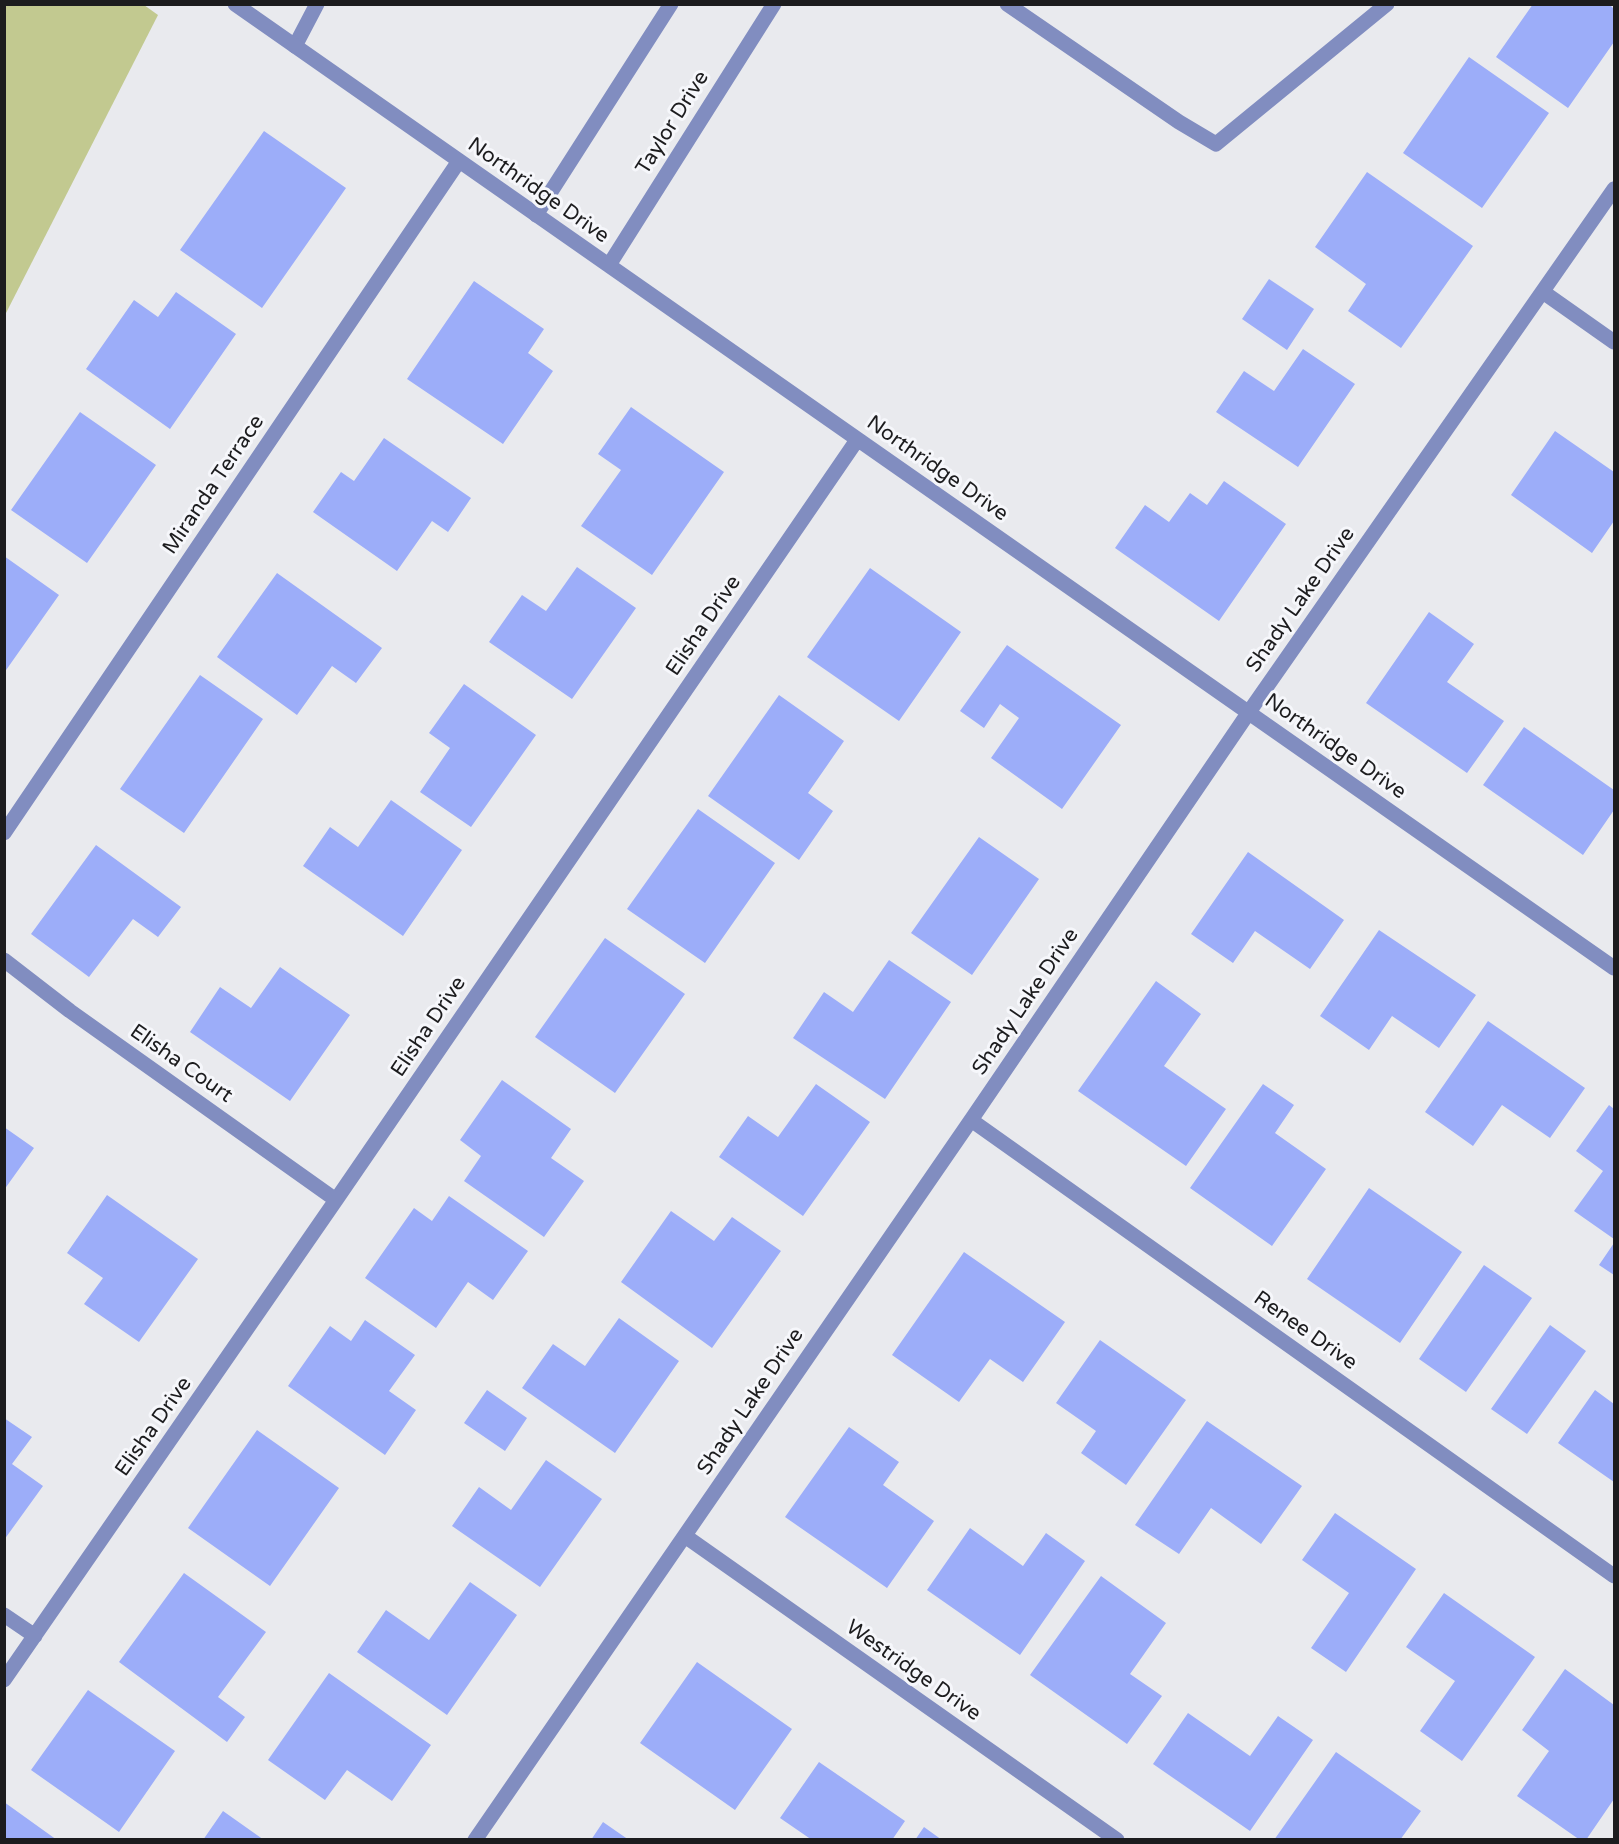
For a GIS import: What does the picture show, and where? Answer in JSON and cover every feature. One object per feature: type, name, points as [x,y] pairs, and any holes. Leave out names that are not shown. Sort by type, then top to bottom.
[{"type":"street","name":"Northridge Drive","points":[[235,4],[1614,968]]},
{"type":"street","points":[[295,46],[317,4]]},
{"type":"street","points":[[536,215],[671,4]]},
{"type":"street","name":"Taylor Drive","points":[[609,265],[774,4]]},
{"type":"street","points":[[1007,4],[1179,122],[1216,144],[1387,4]]},
{"type":"street","name":"Miranda Terrace","points":[[4,833],[459,161]]},
{"type":"street","name":"Shady Lake Drive","points":[[475,1839],[971,1120],[1249,712],[1614,189]]},
{"type":"street","points":[[1543,291],[1614,342]]},
{"type":"street","name":"Elisha Drive","points":[[35,1636],[857,440]]},
{"type":"street","name":"Elisha Court","points":[[4,960],[70,1011],[336,1200]]},
{"type":"street","name":"Renee Drive","points":[[971,1120],[1614,1576]]},
{"type":"street","name":"Westridge Drive","points":[[685,1536],[1118,1839]]},
{"type":"street","points":[[4,1615],[35,1636],[4,1680]]},
{"type":"green space","points":[[5,4],[144,5],[158,15],[5,315]]},
{"type":"building","points":[[1533,4],[1609,4],[1614,9],[1614,42],[1568,108],[1496,57]]},
{"type":"building","points":[[1469,57],[1549,113],[1482,208],[1403,153]]},
{"type":"building","points":[[264,131],[346,188],[262,308],[180,250]]},
{"type":"building","points":[[1367,172],[1473,246],[1401,348],[1348,311],[1366,284],[1315,247]]},
{"type":"building","points":[[1269,279],[1314,309],[1287,350],[1242,319]]},
{"type":"building","points":[[474,281],[544,329],[528,353],[553,371],[503,444],[407,379]]},
{"type":"building","points":[[176,292],[236,334],[170,429],[86,369],[134,300],[158,317]]},
{"type":"building","points":[[1303,349],[1355,384],[1298,467],[1216,412],[1244,371],[1274,391]]},
{"type":"building","points":[[631,407],[724,472],[652,575],[581,526],[621,470],[598,454]]},
{"type":"building","points":[[80,412],[156,465],[87,563],[11,510]]},
{"type":"building","points":[[1555,431],[1614,472],[1614,521],[1592,553],[1511,495]]},
{"type":"building","points":[[384,438],[471,498],[448,532],[432,521],[397,571],[313,512],[341,472],[354,481]]},
{"type":"building","points":[[1224,481],[1286,524],[1219,621],[1115,548],[1145,505],[1169,522],[1190,493],[1207,505]]},
{"type":"building","points":[[4,556],[59,595],[4,673]]},
{"type":"building","points":[[577,567],[636,608],[572,699],[489,642],[522,595],[546,611]]},
{"type":"building","points":[[870,568],[961,632],[899,721],[807,657]]},
{"type":"building","points":[[277,573],[382,648],[356,683],[332,666],[297,715],[217,657]]},
{"type":"building","points":[[1429,612],[1474,644],[1447,682],[1504,721],[1467,773],[1366,703]]},
{"type":"building","points":[[1007,645],[1121,725],[1062,809],[991,758],[1019,718],[1000,704],[984,728],[960,711]]},
{"type":"building","points":[[200,675],[263,719],[184,833],[120,789]]},
{"type":"building","points":[[464,684],[536,735],[471,827],[420,792],[450,748],[429,733]]},
{"type":"building","points":[[779,695],[844,741],[808,793],[833,811],[799,860],[708,796]]},
{"type":"building","points":[[1524,727],[1614,790],[1614,810],[1583,855],[1483,785]]},
{"type":"building","points":[[391,800],[462,850],[403,936],[303,866],[330,827],[358,847]]},
{"type":"building","points":[[698,809],[775,863],[705,963],[627,909]]},
{"type":"building","points":[[979,837],[1039,879],[972,975],[911,933]]},
{"type":"building","points":[[96,845],[181,907],[158,937],[133,919],[89,977],[31,934]]},
{"type":"building","points":[[1248,852],[1344,920],[1310,969],[1255,931],[1233,963],[1191,934]]},
{"type":"building","points":[[1379,930],[1476,995],[1439,1048],[1392,1016],[1369,1050],[1320,1016]]},
{"type":"building","points":[[605,938],[685,994],[615,1093],[535,1037]]},
{"type":"building","points":[[889,960],[951,1002],[885,1099],[793,1038],[824,992],[853,1012]]},
{"type":"building","points":[[280,967],[350,1015],[290,1101],[190,1032],[220,987],[251,1008]]},
{"type":"building","points":[[1156,981],[1201,1014],[1164,1066],[1226,1109],[1186,1166],[1078,1091]]},
{"type":"building","points":[[1488,1021],[1585,1088],[1550,1138],[1502,1105],[1473,1146],[1425,1112]]},
{"type":"building","points":[[502,1080],[571,1129],[551,1158],[584,1181],[544,1237],[464,1181],[481,1156],[460,1140]]},
{"type":"building","points":[[816,1084],[870,1122],[803,1216],[719,1157],[748,1116],[778,1137]]},
{"type":"building","points":[[1263,1084],[1294,1105],[1275,1133],[1326,1169],[1272,1246],[1190,1188]]},
{"type":"building","points":[[1609,1105],[1614,1109],[1614,1239],[1574,1211],[1603,1171],[1576,1151]]},
{"type":"building","points":[[4,1127],[34,1148],[4,1190]]},
{"type":"building","points":[[1369,1188],[1462,1252],[1400,1343],[1307,1279]]},
{"type":"building","points":[[107,1195],[198,1259],[139,1342],[84,1304],[103,1278],[67,1253]]},
{"type":"building","points":[[449,1196],[528,1251],[493,1300],[468,1282],[436,1328],[365,1278],[414,1208],[432,1221]]},
{"type":"building","points":[[671,1211],[714,1241],[732,1217],[781,1251],[712,1348],[621,1282]]},
{"type":"building","points":[[1614,1243],[1614,1275],[1599,1265]]},
{"type":"building","points":[[964,1252],[1065,1322],[1023,1382],[990,1359],[959,1402],[892,1355]]},
{"type":"building","points":[[1484,1265],[1532,1298],[1466,1392],[1419,1359]]},
{"type":"building","points":[[619,1318],[679,1361],[615,1453],[522,1388],[553,1344],[585,1366]]},
{"type":"building","points":[[365,1320],[415,1355],[389,1391],[416,1410],[385,1455],[288,1386],[330,1326],[351,1341]]},
{"type":"building","points":[[1550,1325],[1586,1351],[1527,1434],[1491,1409]]},
{"type":"building","points":[[1100,1340],[1186,1400],[1126,1485],[1081,1453],[1096,1431],[1056,1403]]},
{"type":"building","points":[[487,1390],[527,1418],[505,1451],[464,1423]]},
{"type":"building","points":[[1595,1390],[1614,1404],[1614,1482],[1558,1443]]},
{"type":"building","points":[[4,1418],[32,1437],[12,1464],[43,1486],[4,1540]]},
{"type":"building","points":[[1207,1421],[1302,1486],[1261,1544],[1211,1508],[1179,1554],[1135,1525]]},
{"type":"building","points":[[849,1427],[899,1462],[883,1485],[934,1521],[887,1588],[785,1517]]},
{"type":"building","points":[[257,1430],[339,1488],[270,1586],[188,1528]]},
{"type":"building","points":[[546,1460],[602,1499],[540,1587],[452,1526],[479,1487],[511,1510]]},
{"type":"building","points":[[1335,1513],[1416,1569],[1346,1672],[1311,1648],[1349,1593],[1302,1560]]},
{"type":"building","points":[[970,1528],[1023,1566],[1046,1533],[1085,1561],[1020,1655],[927,1590]]},
{"type":"building","points":[[184,1573],[266,1632],[218,1697],[245,1717],[227,1742],[119,1662]]},
{"type":"building","points":[[1101,1576],[1166,1623],[1130,1674],[1162,1696],[1127,1744],[1030,1675]]},
{"type":"building","points":[[470,1582],[517,1615],[447,1715],[357,1652],[386,1610],[429,1640]]},
{"type":"building","points":[[1444,1593],[1535,1657],[1462,1761],[1420,1731],[1455,1681],[1406,1647]]},
{"type":"building","points":[[697,1662],[792,1729],[735,1810],[640,1743]]},
{"type":"building","points":[[1565,1669],[1614,1705],[1614,1799],[1586,1840],[1580,1840],[1517,1796],[1549,1751],[1522,1730]]},
{"type":"building","points":[[329,1673],[431,1745],[392,1801],[347,1770],[325,1800],[268,1760]]},
{"type":"building","points":[[88,1690],[175,1751],[119,1832],[31,1770]]},
{"type":"building","points":[[1188,1713],[1250,1756],[1278,1716],[1313,1740],[1250,1831],[1153,1764]]},
{"type":"building","points":[[1336,1752],[1421,1811],[1400,1840],[1274,1840]]},
{"type":"building","points":[[819,1762],[905,1821],[892,1840],[812,1840],[780,1818]]},
{"type":"building","points":[[4,1802],[57,1840],[4,1840]]},
{"type":"building","points":[[223,1811],[264,1840],[203,1840]]},
{"type":"building","points":[[603,1822],[629,1840],[591,1840]]},
{"type":"building","points":[[924,1827],[942,1840],[915,1840]]}]
